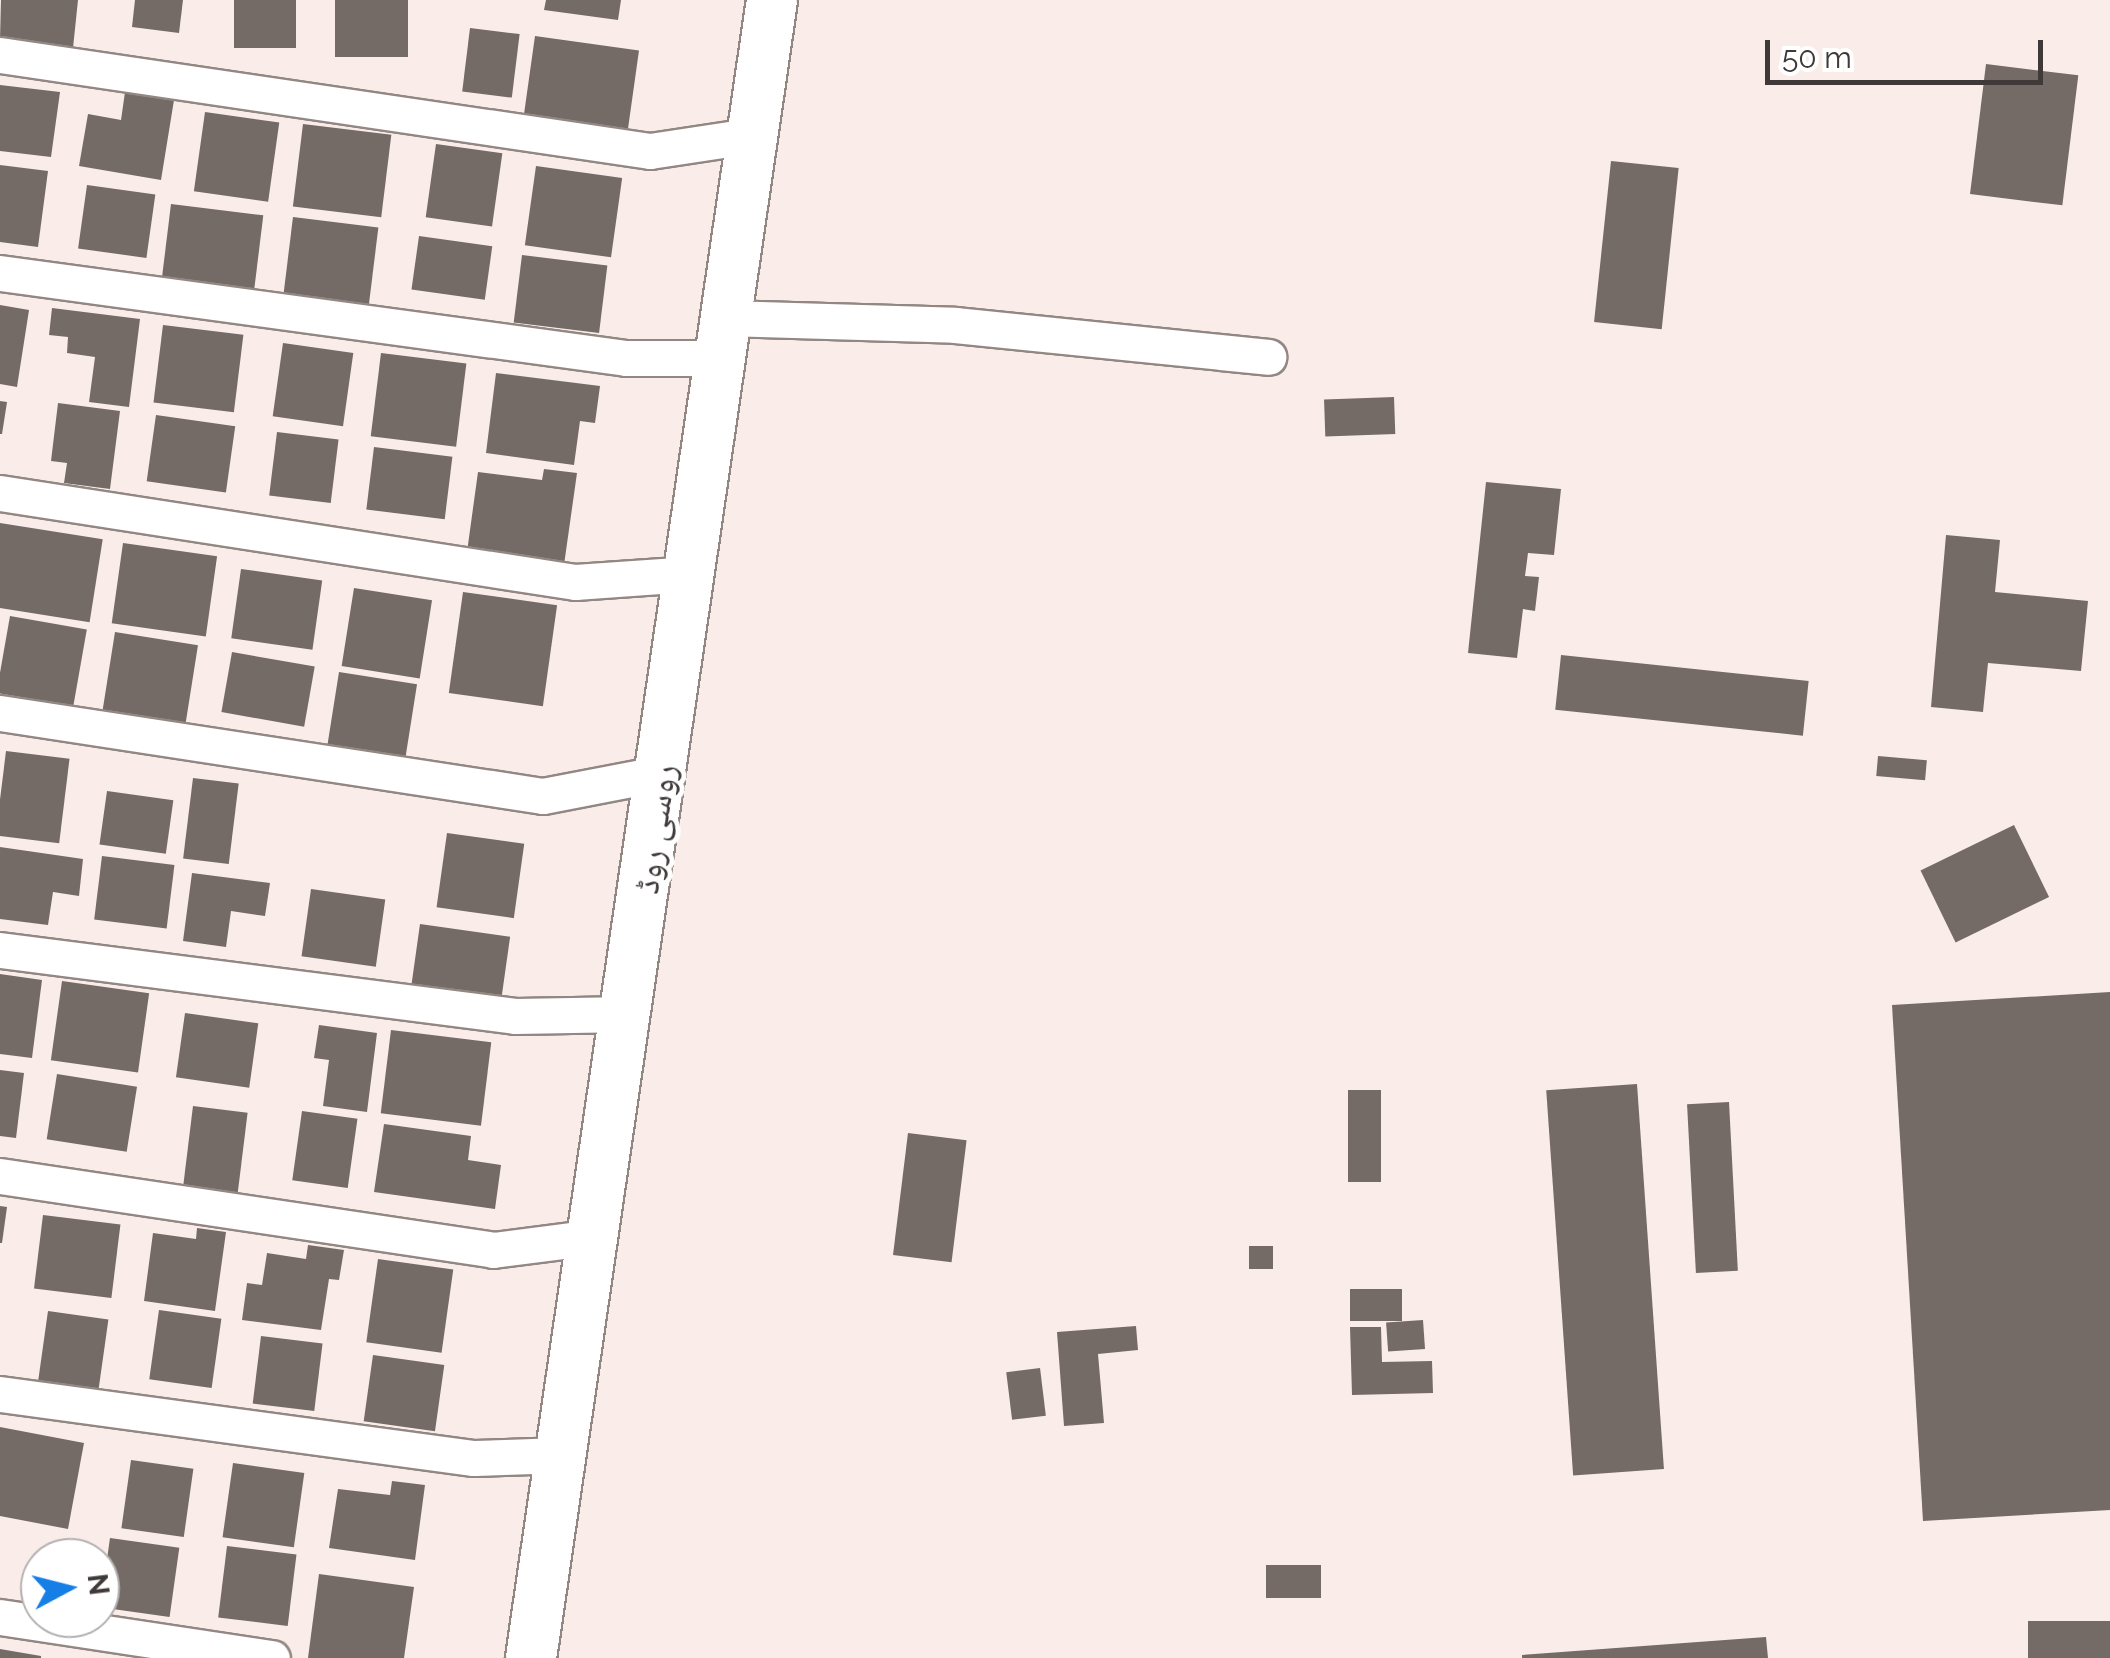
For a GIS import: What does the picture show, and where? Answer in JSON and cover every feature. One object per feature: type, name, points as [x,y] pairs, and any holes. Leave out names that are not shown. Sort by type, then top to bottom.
[{"type":"main road","name":"روسی روڈ","points":[[531,1658],[629,1014],[688,574],[772,0]]},
{"type":"street","points":[[0,55],[650,151],[750,136]]},
{"type":"street","points":[[0,273],[626,358],[722,338],[954,326],[1268,358]]},
{"type":"street","points":[[0,493],[575,582],[688,574]]},
{"type":"street","points":[[0,713],[542,796],[663,774]]},
{"type":"street","points":[[0,950],[515,1016],[629,1014]]},
{"type":"street","points":[[0,1176],[493,1250],[596,1237]]},
{"type":"street","points":[[0,1394],[474,1458],[562,1455]]},
{"type":"street","points":[[0,1618],[272,1658]]},
{"type":"building","points":[[1,0],[78,0],[73,48],[0,39]]},
{"type":"building","points":[[135,0],[183,0],[179,33],[132,27]]},
{"type":"building","points":[[234,0],[296,0],[296,48],[234,48]]},
{"type":"building","points":[[335,0],[408,0],[408,57],[335,57]]},
{"type":"building","points":[[546,0],[621,0],[618,20],[544,10]]},
{"type":"building","points":[[470,28],[520,34],[512,98],[462,92]]},
{"type":"building","points":[[535,36],[639,51],[626,140],[522,125]]},
{"type":"building","points":[[1986,64],[2078,75],[2062,205],[1970,194]]},
{"type":"building","points":[[0,85],[60,92],[51,157],[0,151]]},
{"type":"building","points":[[125,92],[174,100],[161,180],[79,166],[88,114],[121,120]]},
{"type":"building","points":[[205,112],[279,122],[268,202],[194,191]]},
{"type":"building","points":[[303,124],[391,135],[381,217],[293,206]]},
{"type":"building","points":[[436,144],[502,153],[492,227],[426,217]]},
{"type":"building","points":[[1611,161],[1679,168],[1662,329],[1594,322]]},
{"type":"building","points":[[0,165],[48,171],[38,247],[0,242]]},
{"type":"building","points":[[536,166],[622,178],[611,257],[525,245]]},
{"type":"building","points":[[87,185],[155,195],[146,258],[78,248]]},
{"type":"building","points":[[171,204],[263,215],[253,297],[161,285]]},
{"type":"building","points":[[293,217],[378,227],[369,306],[283,295]]},
{"type":"building","points":[[419,236],[492,246],[485,300],[411,289]]},
{"type":"building","points":[[522,255],[607,265],[599,333],[514,322]]},
{"type":"building","points":[[0,305],[29,310],[17,387],[0,384]]},
{"type":"building","points":[[52,308],[140,319],[129,407],[89,402],[95,357],[67,353],[68,337],[49,335]]},
{"type":"building","points":[[163,325],[243,335],[234,412],[153,402]]},
{"type":"building","points":[[283,343],[353,353],[343,426],[273,416]]},
{"type":"building","points":[[381,353],[466,363],[456,447],[371,436]]},
{"type":"building","points":[[496,373],[600,386],[595,423],[580,421],[574,465],[486,453]]},
{"type":"building","points":[[1394,397],[1395,434],[1325,436],[1324,399]]},
{"type":"building","points":[[0,401],[7,402],[2,434],[0,434]]},
{"type":"building","points":[[58,403],[120,411],[110,489],[64,483],[67,463],[51,461]]},
{"type":"building","points":[[156,415],[235,426],[226,492],[147,481]]},
{"type":"building","points":[[277,432],[339,440],[331,503],[269,496]]},
{"type":"building","points":[[374,447],[452,457],[445,519],[366,510]]},
{"type":"building","points":[[544,469],[577,473],[564,565],[467,552],[478,472],[542,480]]},
{"type":"building","points":[[1486,482],[1561,489],[1554,555],[1528,553],[1525,576],[1539,577],[1535,611],[1523,609],[1517,658],[1468,653]]},
{"type":"building","points":[[0,523],[103,539],[90,622],[0,608]]},
{"type":"building","points":[[1946,535],[2000,540],[1995,592],[2088,601],[2081,671],[1988,663],[1983,712],[1931,707]]},
{"type":"building","points":[[123,543],[217,556],[206,636],[112,623]]},
{"type":"building","points":[[241,569],[322,580],[312,650],[231,638]]},
{"type":"building","points":[[354,588],[432,600],[420,678],[342,666]]},
{"type":"building","points":[[463,592],[557,605],[543,706],[449,693]]},
{"type":"building","points":[[10,616],[87,630],[73,706],[0,693]]},
{"type":"building","points":[[115,632],[198,645],[185,726],[102,713]]},
{"type":"building","points":[[232,652],[315,667],[304,727],[221,712]]},
{"type":"building","points":[[1561,655],[1809,681],[1803,736],[1555,710]]},
{"type":"building","points":[[339,672],[417,684],[405,762],[327,750]]},
{"type":"building","points":[[6,751],[70,759],[59,843],[0,836]]},
{"type":"building","points":[[1878,756],[1927,760],[1925,780],[1876,776]]},
{"type":"building","points":[[193,778],[239,784],[229,864],[183,858]]},
{"type":"building","points":[[107,791],[173,800],[166,854],[99,844]]},
{"type":"building","points":[[2014,825],[2049,897],[1956,942],[1921,871]]},
{"type":"building","points":[[447,833],[524,844],[514,918],[437,907]]},
{"type":"building","points":[[0,847],[83,859],[79,896],[53,892],[48,925],[0,919]]},
{"type":"building","points":[[102,856],[174,865],[167,928],[94,920]]},
{"type":"building","points":[[192,873],[270,883],[265,916],[231,911],[226,947],[183,941]]},
{"type":"building","points":[[311,889],[385,899],[376,967],[302,956]]},
{"type":"building","points":[[420,924],[510,937],[502,997],[412,984]]},
{"type":"building","points":[[0,974],[42,980],[32,1058],[0,1054]]},
{"type":"building","points":[[62,981],[149,993],[138,1072],[51,1060]]},
{"type":"building","points":[[2110,992],[2110,1510],[1923,1521],[1892,1005]]},
{"type":"building","points":[[185,1013],[258,1023],[249,1088],[176,1077]]},
{"type":"building","points":[[319,1025],[377,1033],[367,1112],[323,1106],[329,1060],[314,1058]]},
{"type":"building","points":[[391,1030],[491,1042],[481,1126],[381,1113]]},
{"type":"building","points":[[0,1070],[24,1073],[16,1138],[0,1136]]},
{"type":"building","points":[[57,1074],[137,1087],[127,1152],[47,1139]]},
{"type":"building","points":[[1637,1084],[1664,1469],[1573,1475],[1546,1090]]},
{"type":"building","points":[[1348,1090],[1381,1090],[1381,1182],[1348,1182]]},
{"type":"building","points":[[1729,1102],[1738,1271],[1696,1273],[1687,1104]]},
{"type":"building","points":[[193,1106],[248,1113],[238,1194],[183,1187]]},
{"type":"building","points":[[302,1111],[357,1119],[348,1188],[292,1180]]},
{"type":"building","points":[[384,1124],[471,1136],[468,1160],[501,1165],[495,1209],[374,1192]]},
{"type":"building","points":[[908,1133],[967,1140],[952,1262],[893,1255]]},
{"type":"building","points":[[0,1206],[7,1207],[2,1243],[0,1243]]},
{"type":"building","points":[[43,1215],[120,1225],[111,1298],[34,1288]]},
{"type":"building","points":[[197,1228],[226,1232],[215,1311],[144,1301],[153,1233],[196,1239]]},
{"type":"building","points":[[308,1245],[344,1250],[339,1280],[329,1279],[321,1330],[242,1320],[247,1283],[262,1285],[267,1253],[306,1259]]},
{"type":"building","points":[[1249,1246],[1273,1246],[1273,1269],[1249,1269]]},
{"type":"building","points":[[378,1259],[453,1270],[442,1353],[366,1342]]},
{"type":"building","points":[[1350,1289],[1402,1289],[1402,1321],[1350,1321]]},
{"type":"building","points":[[159,1310],[221,1319],[212,1388],[149,1379]]},
{"type":"building","points":[[48,1311],[108,1319],[99,1389],[38,1380]]},
{"type":"building","points":[[1423,1320],[1425,1349],[1388,1352],[1386,1323]]},
{"type":"building","points":[[1136,1326],[1138,1350],[1098,1354],[1104,1423],[1064,1426],[1057,1332]]},
{"type":"building","points":[[1350,1327],[1381,1327],[1382,1362],[1432,1361],[1433,1393],[1352,1395]]},
{"type":"building","points":[[261,1336],[323,1344],[314,1411],[253,1403]]},
{"type":"building","points":[[373,1355],[444,1365],[435,1431],[364,1421]]},
{"type":"building","points":[[1040,1368],[1046,1416],[1012,1420],[1006,1372]]},
{"type":"building","points":[[0,1427],[84,1443],[68,1529],[0,1516]]},
{"type":"building","points":[[131,1460],[193,1469],[184,1537],[121,1528]]},
{"type":"building","points":[[233,1463],[304,1473],[294,1547],[223,1537]]},
{"type":"building","points":[[392,1481],[425,1485],[415,1560],[329,1548],[338,1489],[390,1495]]},
{"type":"building","points":[[120,1539],[179,1548],[170,1617],[120,1610]]},
{"type":"building","points":[[227,1546],[296,1555],[288,1626],[218,1617]]},
{"type":"building","points":[[1266,1565],[1321,1565],[1321,1598],[1266,1598]]},
{"type":"building","points":[[319,1574],[414,1587],[404,1658],[308,1658]]},
{"type":"building","points":[[2028,1621],[2110,1621],[2110,1658],[2028,1658]]},
{"type":"building","points":[[1766,1637],[1768,1658],[1522,1658],[1522,1655]]},
{"type":"building","points":[[0,1649],[41,1656],[41,1658],[0,1658]]}]
